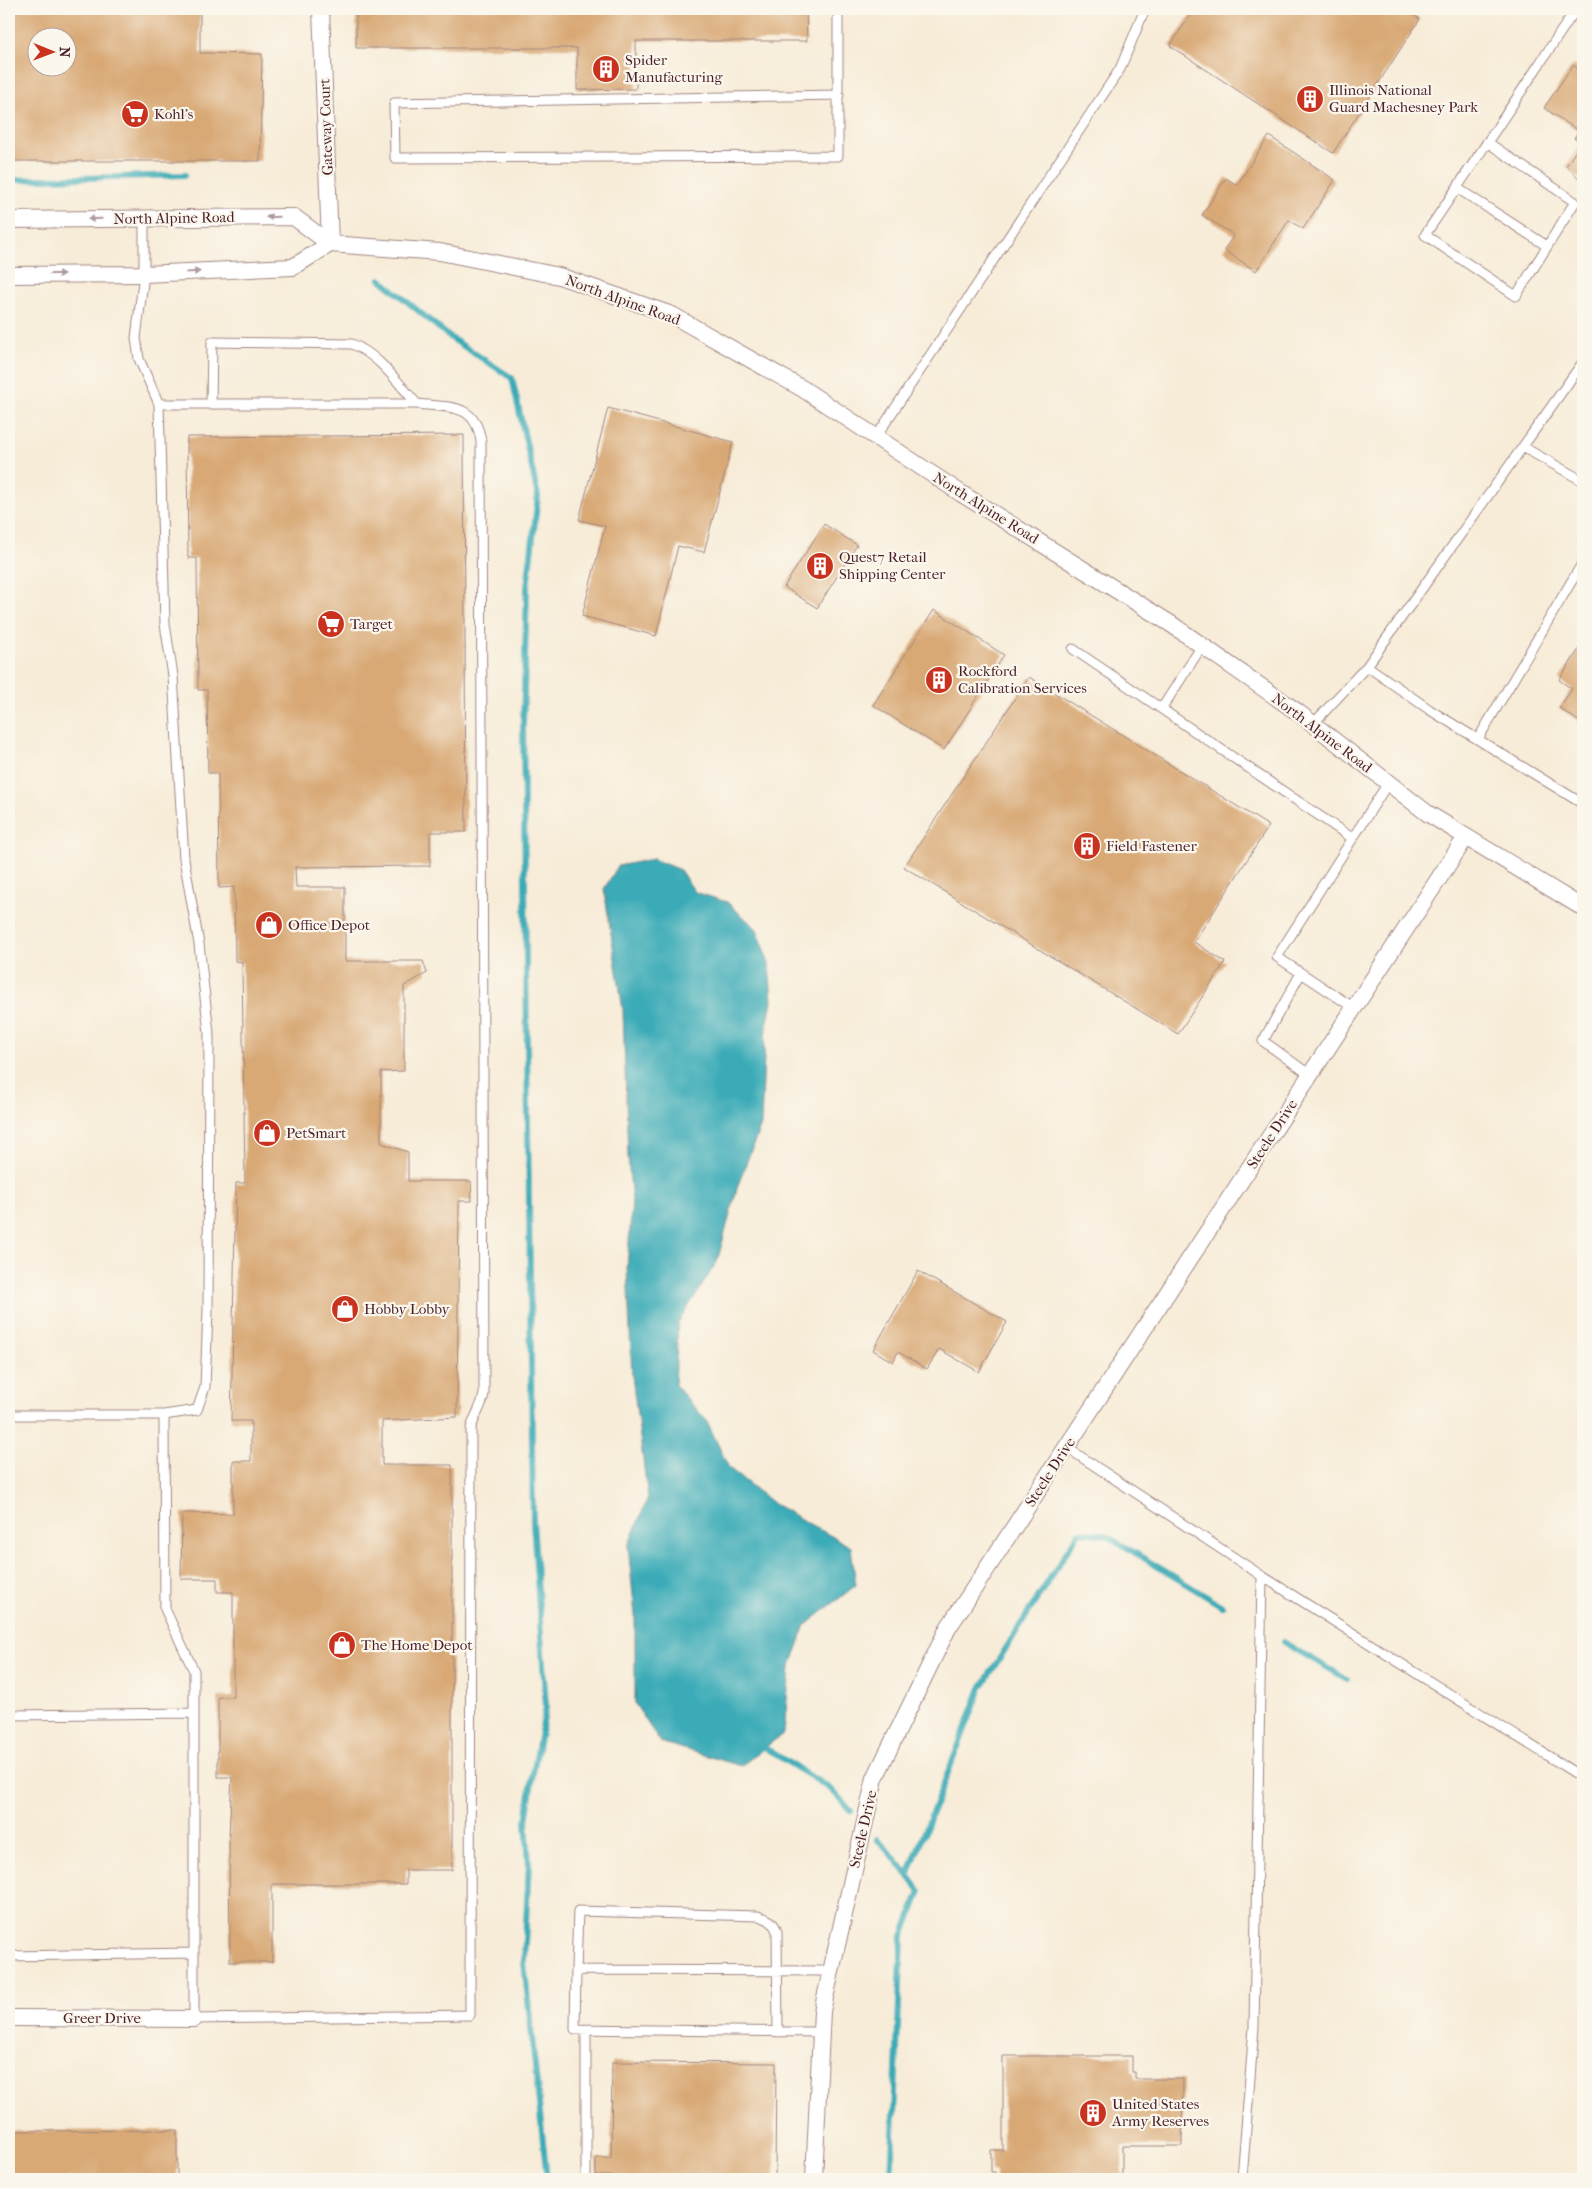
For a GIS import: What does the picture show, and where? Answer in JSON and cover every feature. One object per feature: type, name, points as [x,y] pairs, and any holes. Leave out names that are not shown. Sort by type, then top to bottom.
[{"type":"street","name":"Gateway Court","points":[[322,9],[330,244]]},
{"type":"street","name":"North Alpine Road","points":[[9,220],[294,216],[330,244],[440,252],[559,276],[672,315],[804,389],[1202,646],[1313,724],[1427,813],[1583,908]]},
{"type":"street","points":[[9,274],[144,274],[293,267],[330,244]]},
{"type":"street","name":"Steele Drive","points":[[814,2179],[822,2011],[875,1778],[948,1628],[1466,837]]},
{"type":"street","name":"Greer Drive","points":[[9,2018],[194,2019]]},
{"type":"lane","points":[[838,9],[839,95],[838,156],[395,158],[394,103],[839,95]]},
{"type":"lane","points":[[876,437],[1120,69],[1144,9]]},
{"type":"lane","points":[[1487,142],[1575,202],[1516,296],[1425,235],[1457,188],[1487,142],[1576,9]]},
{"type":"lane","points":[[1457,188],[1547,246]]},
{"type":"lane","points":[[9,1415],[164,1415],[197,1410],[205,1387],[210,1251],[210,1033],[199,944],[184,859],[174,687],[165,624],[159,404],[139,359],[136,338],[144,274],[144,218]]},
{"type":"lane","points":[[211,405],[212,342],[352,344],[366,350],[376,359],[417,404]]},
{"type":"lane","points":[[1313,724],[1367,666],[1583,362]]},
{"type":"lane","points":[[159,404],[417,404],[455,408],[468,413],[479,426],[481,441],[484,1394],[483,1404],[473,1420],[471,1428],[470,2015],[194,2019],[194,1671],[164,1609],[164,1415]]},
{"type":"lane","points":[[1523,447],[1583,481]]},
{"type":"lane","points":[[1478,738],[1583,562]]},
{"type":"lane","points":[[1162,708],[1202,646]]},
{"type":"lane","points":[[1073,649],[1352,838]]},
{"type":"lane","points":[[1367,666],[1430,710],[1583,804]]},
{"type":"lane","points":[[1354,1008],[1277,957],[1388,783]]},
{"type":"lane","points":[[1301,973],[1262,1040],[1310,1075]]},
{"type":"lane","points":[[1066,1447],[1262,1576],[1583,1778]]},
{"type":"lane","points":[[1242,2179],[1254,2027],[1262,1576]]},
{"type":"lane","points":[[9,1715],[194,1714]]},
{"type":"lane","points":[[778,2032],[777,1932],[774,1924],[768,1919],[758,1916],[578,1911],[575,2030],[778,2032],[821,2032]]},
{"type":"lane","points":[[9,1956],[194,1953]]},
{"type":"lane","points":[[576,1970],[831,1971]]},
{"type":"lane","points":[[586,2030],[586,2179]]},
{"type":"water","points":[[653,859],[680,870],[695,892],[727,902],[757,929],[769,964],[772,1001],[765,1036],[761,1125],[738,1185],[717,1262],[678,1323],[675,1385],[707,1421],[729,1468],[774,1504],[851,1547],[856,1585],[806,1625],[790,1668],[784,1733],[741,1766],[660,1742],[635,1704],[635,1615],[628,1546],[648,1498],[632,1376],[627,1268],[632,1201],[628,1158],[623,1010],[604,889],[618,866]]},
{"type":"building","name":"Kohl's","points":[[9,9],[200,9],[200,53],[262,54],[260,161],[9,161]]},
{"type":"building","name":"Spider Manufacturing","points":[[356,9],[806,9],[807,41],[636,41],[636,89],[577,90],[577,48],[356,48]]},
{"type":"building","name":"Illinois National Guard Machesney Park","points":[[1194,9],[1404,9],[1420,19],[1333,153],[1170,46]]},
{"type":"building","points":[[1573,65],[1583,72],[1583,182],[1566,166],[1581,143],[1574,138],[1579,131],[1544,108]]},
{"type":"building","points":[[1269,136],[1335,180],[1303,229],[1289,220],[1256,271],[1224,250],[1234,235],[1202,215],[1226,178],[1237,185]]},
{"type":"building","points":[[608,408],[733,442],[704,552],[678,546],[656,636],[582,616],[605,526],[579,520]]},
{"type":"building","points":[[464,435],[466,832],[430,832],[430,866],[295,867],[296,887],[345,887],[345,961],[423,961],[427,973],[404,986],[404,1071],[381,1072],[381,1143],[408,1152],[408,1181],[471,1181],[472,1201],[459,1201],[457,1417],[382,1421],[382,1465],[452,1465],[452,1870],[406,1870],[406,1884],[272,1884],[272,1962],[230,1962],[229,1836],[232,1777],[218,1777],[218,1697],[233,1697],[233,1592],[217,1592],[217,1579],[181,1579],[182,1513],[233,1514],[233,1461],[251,1461],[251,1421],[231,1421],[236,1183],[245,1183],[242,962],[235,961],[234,887],[219,888],[218,773],[208,773],[207,690],[198,690],[197,558],[188,558],[187,437]]},
{"type":"building","name":"Quest7 Retail Shipping Center","points":[[824,524],[857,545],[817,608],[784,587]]},
{"type":"building","name":"Rockford Calibration Services","points":[[934,610],[1004,655],[944,750],[873,705]]},
{"type":"building","points":[[1583,643],[1583,724],[1559,708],[1572,689],[1559,680]]},
{"type":"building","name":"Field Fastener","points":[[1029,677],[1269,826],[1194,942],[1225,962],[1178,1034],[904,867]]},
{"type":"building","points":[[918,1271],[1007,1322],[979,1372],[939,1349],[927,1369],[898,1352],[893,1362],[873,1350]]},
{"type":"building","name":"United States Army Reserves","points":[[1003,2056],[1132,2056],[1132,2072],[1135,2072],[1135,2079],[1183,2079],[1182,2146],[1122,2146],[1122,2179],[995,2179],[995,2172],[991,2172],[991,2150],[1003,2150]]},
{"type":"building","points":[[612,2062],[776,2063],[775,2179],[611,2179],[611,2176],[596,2176],[596,2158],[611,2158]]},
{"type":"building","points":[[177,2130],[177,2179],[9,2179],[9,2131]]},
{"type":"waterway","points":[[9,180],[185,175]]},
{"type":"waterway","points":[[380,279],[451,338],[512,378],[538,496],[527,588],[523,724],[533,1522],[546,1707],[526,1822],[529,1864],[524,1962],[547,2179]]},
{"type":"waterway","points":[[908,1875],[981,1688],[1079,1532],[1106,1535],[1222,1606]]},
{"type":"waterway","points":[[1283,1642],[1347,1679]]},
{"type":"waterway","points":[[759,1742],[765,1748],[831,1789],[851,1811]]},
{"type":"waterway","points":[[877,1839],[920,1891],[902,1939],[891,2179]]},
{"type":"place","name":"Spider Manufacturing","points":[[606,69]]},
{"type":"place","name":"Illinois National Guard Machesney Park","points":[[1310,99]]},
{"type":"place","name":"Kohl's","points":[[135,114]]},
{"type":"place","name":"Quest7 Retail Shipping Center","points":[[820,566]]},
{"type":"place","name":"Target","points":[[331,624]]},
{"type":"place","name":"Rockford Calibration Services","points":[[939,680]]},
{"type":"place","name":"Field Fastener","points":[[1087,846]]},
{"type":"place","name":"Office Depot","points":[[269,925]]},
{"type":"place","name":"PetSmart","points":[[267,1133]]},
{"type":"place","name":"Hobby Lobby","points":[[345,1309]]},
{"type":"place","name":"The Home Depot","points":[[342,1645]]},
{"type":"place","name":"United States Army Reserves","points":[[1093,2113]]}]
